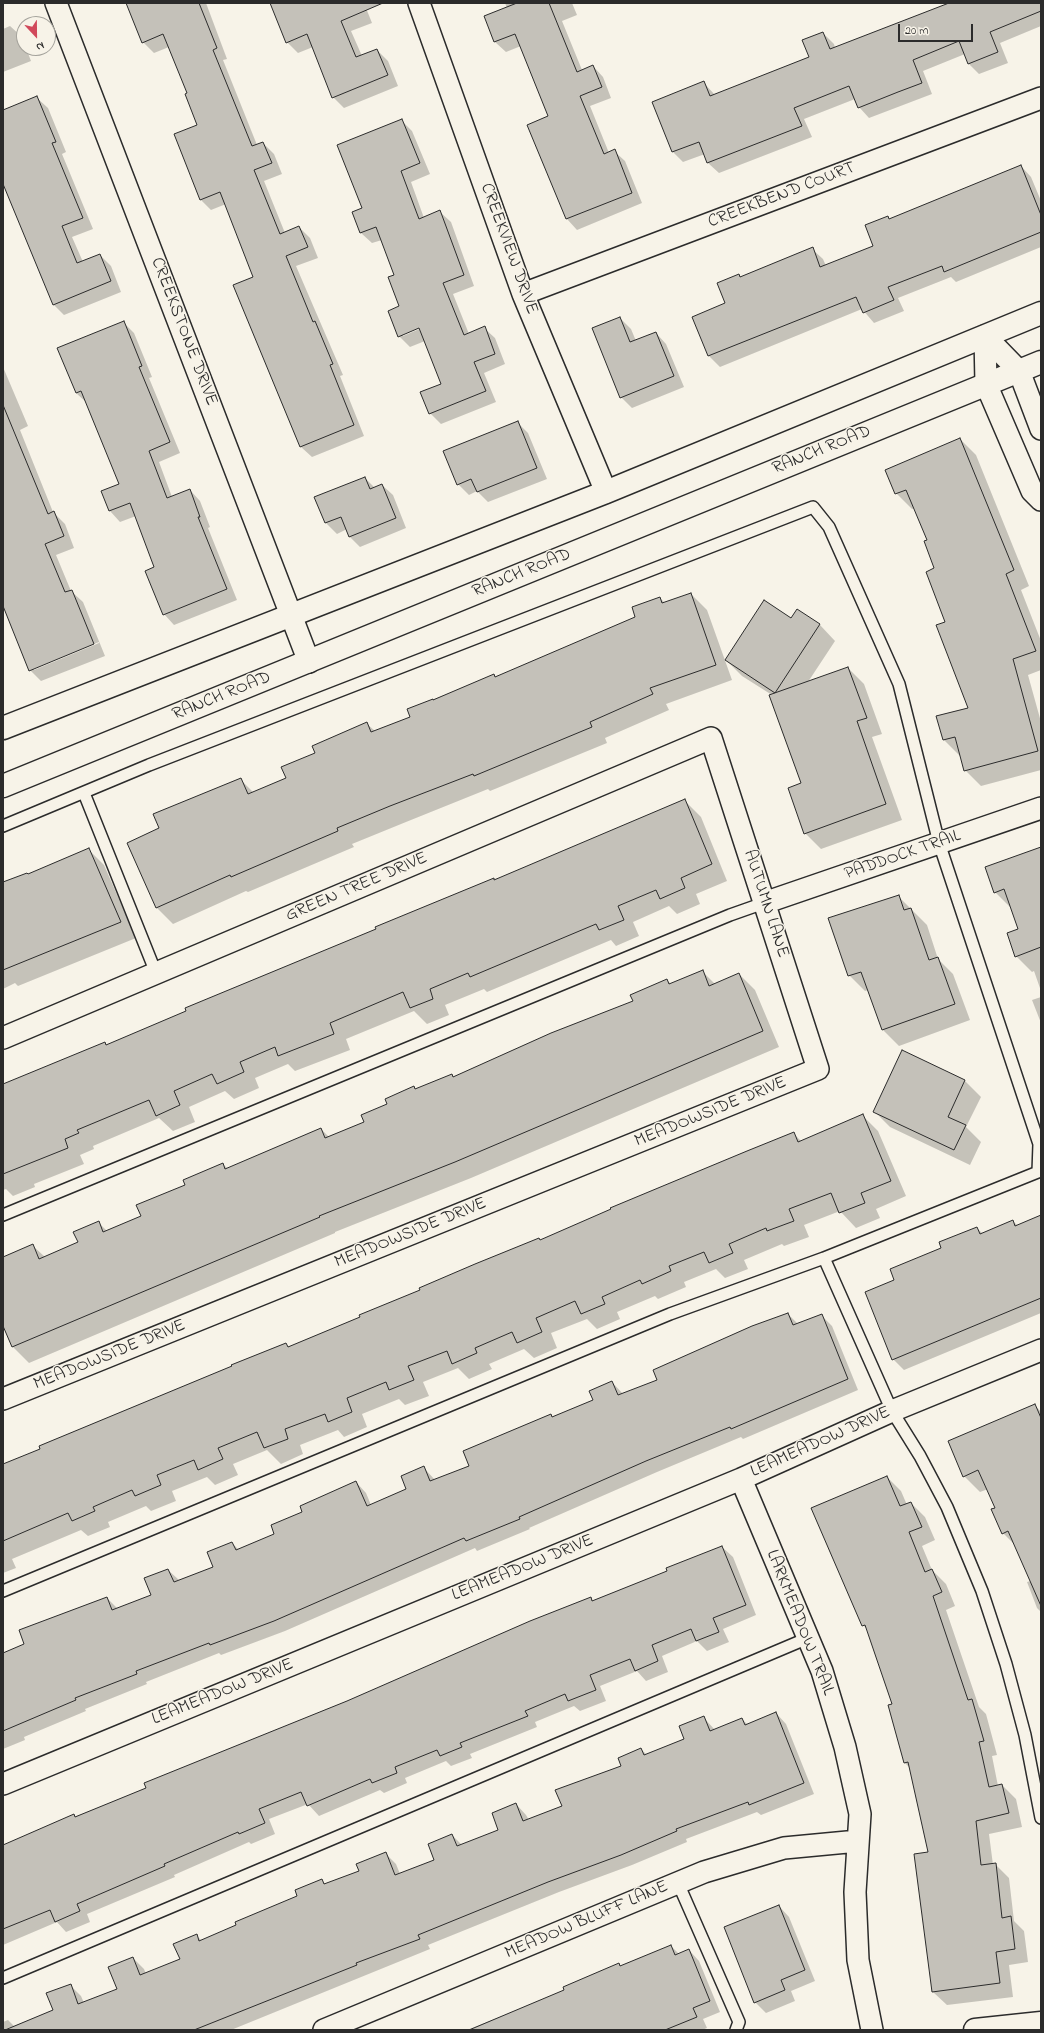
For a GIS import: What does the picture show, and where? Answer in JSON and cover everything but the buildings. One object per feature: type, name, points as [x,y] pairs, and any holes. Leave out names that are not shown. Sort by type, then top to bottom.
[{"type":"main road","points":[[3,728],[606,492],[1041,313]]},
{"type":"main road","name":"RANCH ROAD","points":[[3,786],[1041,362]]},
{"type":"main road","points":[[975,2030],[1041,2023]]},
{"type":"street","name":"CREEKSTONE DRIVE","points":[[56,3],[309,662]]},
{"type":"street","name":"CREEKVIEW DRIVE","points":[[419,3],[523,294],[606,492]]},
{"type":"street","name":"CREEKBEND COURT","points":[[523,294],[1041,98]]},
{"type":"street","points":[[985,336],[1019,371],[1041,429]]},
{"type":"street","points":[[985,336],[986,384],[1032,491],[1041,500]]},
{"type":"street","name":"AUTUMN LANE","points":[[711,738],[818,1069]]},
{"type":"street","name":"GREEN TREE DRIVE","points":[[3,1038],[711,738]]},
{"type":"street","name":"PADDOCK TRAIL","points":[[764,904],[1041,808]]},
{"type":"street","name":"MEADOWSIDE DRIVE","points":[[3,1399],[818,1069]]},
{"type":"street","name":"LEAMEADOW DRIVE","points":[[3,1784],[741,1479],[892,1411],[1041,1350]]},
{"type":"street","name":"LARKMEADOW TRAIL","points":[[741,1479],[822,1671],[845,1747],[860,1814],[855,1892],[858,1960],[872,2030]]},
{"type":"street","name":"MEADOW BLUFF LANE","points":[[324,2030],[704,1872],[784,1848],[858,1841]]},
{"type":"lane","points":[[3,826],[558,605],[813,507],[829,527],[899,684],[939,843],[1039,1144],[1038,1172],[824,1258],[670,1314],[3,1591]]},
{"type":"lane","points":[[84,793],[156,973]]},
{"type":"lane","points":[[3,1215],[730,915],[764,904]]},
{"type":"lane","points":[[824,1258],[892,1411],[920,1456],[947,1506],[982,1592],[1006,1664],[1025,1735],[1041,1818]]},
{"type":"lane","points":[[3,1978],[808,1638]]},
{"type":"lane","points":[[678,1883],[739,2022],[736,2030]]}]
